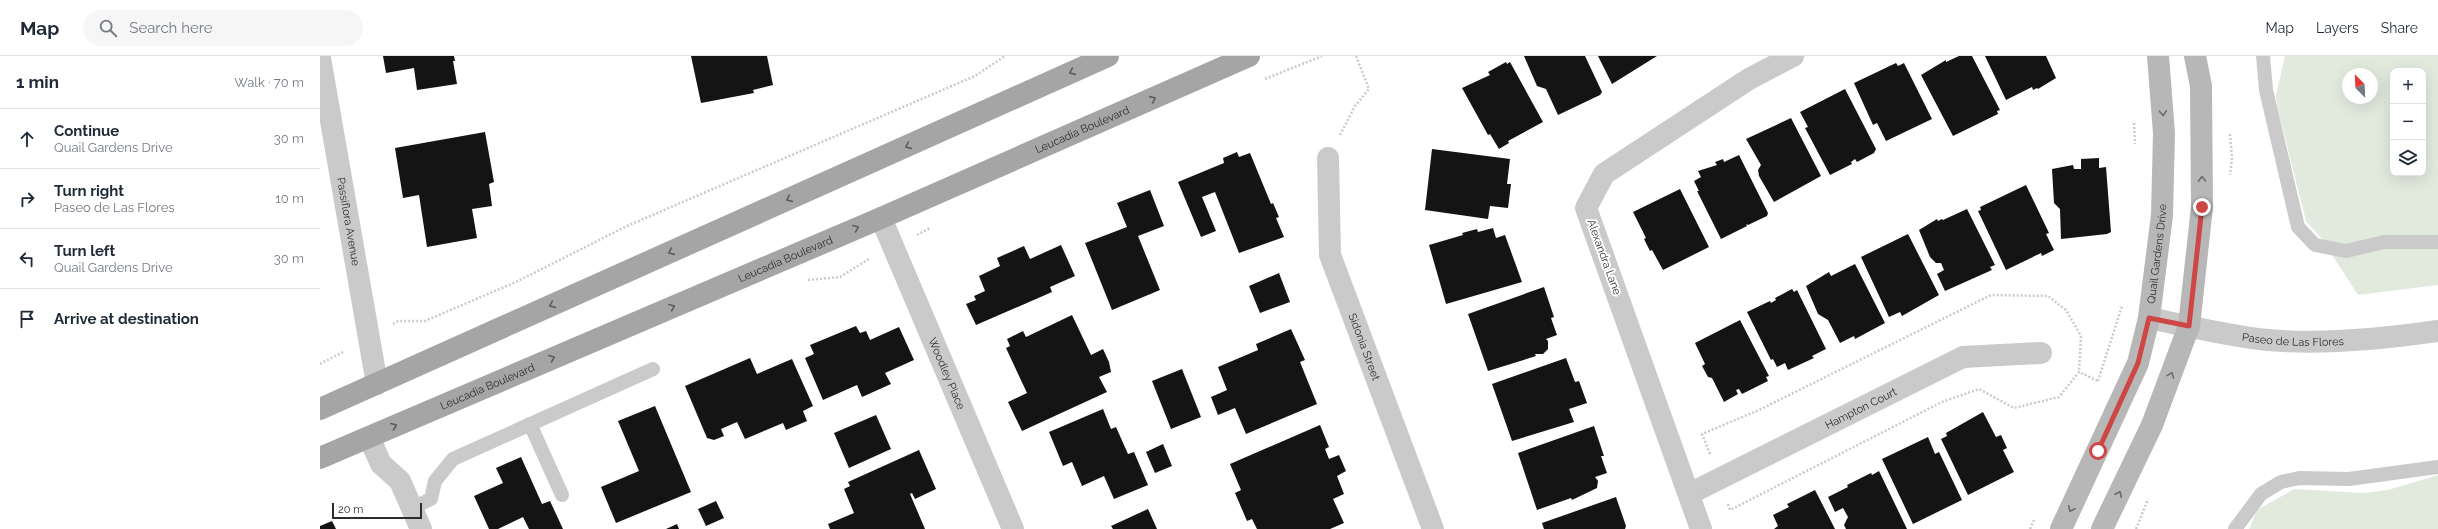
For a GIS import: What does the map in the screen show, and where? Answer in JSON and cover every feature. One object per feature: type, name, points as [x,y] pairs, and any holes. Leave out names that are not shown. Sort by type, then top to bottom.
[{"type":"main road","points":[[320,409],[1108,56]]},
{"type":"main road","name":"Quail Gardens Drive","points":[[2061,529],[2138,363],[2149,318],[2162,215],[2164,133],[2158,56]]},
{"type":"main road","points":[[2102,529],[2152,425],[2189,326],[2202,207],[2201,86],[2195,56]]},
{"type":"main road","name":"Leucadia Boulevard","points":[[320,458],[881,218],[1243,57]]},
{"type":"street","name":"Alexandra Lane","points":[[1701,529],[1586,208],[1604,174],[1748,79],[1793,56]]},
{"type":"street","name":"Passiflora Avenue","points":[[320,58],[377,384]]},
{"type":"street","name":"Sidonia Street","points":[[1328,158],[1330,255],[1433,529]]},
{"type":"street","name":"Woodley Place","points":[[881,218],[1013,529]]},
{"type":"street","name":"Paseo de Las Flores","points":[[2149,318],[2269,340],[2330,340],[2402,336],[2438,331]]},
{"type":"street","name":"Hampton Court","points":[[1689,494],[1962,356],[2041,353]]},
{"type":"street","points":[[369,437],[381,464],[400,481],[421,529]]},
{"type":"lane","points":[[2263,56],[2266,90],[2298,227],[2315,245],[2346,251],[2384,242],[2438,242]]},
{"type":"lane","points":[[412,508],[431,499],[436,481],[453,459],[653,369]]},
{"type":"lane","points":[[530,424],[562,495]]},
{"type":"lane","points":[[2235,529],[2261,494],[2281,482],[2299,478],[2349,479],[2438,467]]},
{"type":"path","points":[[320,364],[398,321],[425,321],[516,282],[627,226],[975,76],[1005,56]]},
{"type":"path","points":[[1328,158],[1355,106],[1369,89],[1356,56]]},
{"type":"path","points":[[2134,118],[2135,147]]},
{"type":"path","points":[[2096,387],[2124,299]]},
{"type":"path","points":[[2030,529],[2037,515]]},
{"type":"shaded area","points":[[2285,56],[2438,56],[2438,285],[2358,295],[2321,238],[2306,221],[2277,106],[2276,95]]},
{"type":"shaded area","points":[[2438,475],[2438,529],[2249,529],[2257,510],[2294,489],[2363,493],[2388,490]]},
{"type":"building","points":[[383,56],[454,56],[455,61],[453,61],[457,84],[417,90],[414,68],[386,73]]},
{"type":"building","points":[[691,56],[767,56],[773,85],[753,90],[754,93],[701,103]]},
{"type":"building","points":[[1524,56],[1585,56],[1602,92],[1600,95],[1558,115],[1546,89],[1537,86]]},
{"type":"building","points":[[1598,56],[1657,56],[1612,84]]},
{"type":"building","points":[[1959,56],[1972,56],[2000,110],[1997,111],[1998,114],[1953,136],[1921,75],[1946,60],[1946,62]]},
{"type":"building","points":[[1985,56],[2046,56],[2056,78],[2038,89],[2033,90],[2032,87],[2006,100]]},
{"type":"building","points":[[1506,62],[1507,64],[1510,62],[1543,122],[1508,141],[1509,143],[1499,149],[1490,134],[1488,135],[1462,88],[1490,75],[1488,72]]},
{"type":"building","points":[[1896,63],[1898,66],[1904,63],[1932,119],[1886,141],[1877,123],[1873,125],[1854,83]]},
{"type":"building","points":[[1845,89],[1876,149],[1874,153],[1857,162],[1855,159],[1851,162],[1852,164],[1830,175],[1805,128],[1808,127],[1800,112]]},
{"type":"building","points":[[1791,118],[1821,176],[1774,202],[1759,176],[1758,170],[1761,165],[1746,139]]},
{"type":"building","points":[[485,132],[494,182],[489,184],[492,206],[472,209],[477,238],[427,247],[419,195],[403,198],[395,148]]},
{"type":"building","points":[[1432,149],[1510,159],[1507,184],[1511,184],[1508,208],[1490,206],[1488,219],[1425,210]]},
{"type":"building","points":[[1237,152],[1239,157],[1250,153],[1271,204],[1273,203],[1279,217],[1276,218],[1284,237],[1239,253],[1215,192],[1202,197],[1216,231],[1201,237],[1178,182],[1224,163],[1223,158]]},
{"type":"building","points":[[1739,155],[1768,213],[1767,216],[1748,225],[1746,224],[1747,226],[1721,239],[1697,191],[1699,191],[1694,181],[1701,177],[1698,171],[1717,165],[1715,162],[1723,159],[1724,162]]},
{"type":"building","points":[[2099,158],[2099,168],[2106,167],[2111,232],[2107,234],[2061,239],[2060,209],[2054,203],[2052,169],[2073,165],[2074,169],[2081,169],[2081,159]]},
{"type":"building","points":[[2026,185],[2049,233],[2046,234],[2054,250],[2042,256],[2041,253],[2006,270],[1978,211],[1981,210],[1980,207]]},
{"type":"building","points":[[1680,189],[1709,247],[1663,270],[1652,250],[1650,251],[1644,239],[1646,238],[1633,212]]},
{"type":"building","points":[[1150,190],[1164,226],[1138,236],[1160,290],[1112,310],[1085,243],[1127,227],[1117,203]]},
{"type":"building","points":[[1967,209],[1995,265],[1990,267],[1992,270],[1945,291],[1937,274],[1944,270],[1941,263],[1936,263],[1930,257],[1919,230],[1937,219],[1938,221],[1943,220]]},
{"type":"building","points":[[1493,228],[1496,238],[1505,235],[1522,282],[1446,304],[1429,245],[1463,235],[1462,233],[1477,229],[1478,232]]},
{"type":"building","points":[[1908,234],[1939,295],[1902,316],[1900,312],[1889,317],[1861,257]]},
{"type":"building","points":[[1061,245],[1075,276],[1050,287],[1052,292],[976,325],[966,304],[976,300],[974,296],[985,291],[979,276],[1000,266],[997,258],[1024,246],[1030,259]]},
{"type":"building","points":[[1855,264],[1885,323],[1855,339],[1854,336],[1840,343],[1828,320],[1818,314],[1806,286],[1829,272],[1831,276]]},
{"type":"building","points":[[1279,273],[1290,302],[1260,313],[1249,286]]},
{"type":"building","points":[[1544,287],[1554,317],[1551,318],[1557,335],[1546,339],[1548,341],[1548,349],[1543,354],[1535,354],[1536,356],[1488,371],[1468,314]]},
{"type":"building","points":[[1792,289],[1794,292],[1797,290],[1826,349],[1812,356],[1814,358],[1788,370],[1785,363],[1777,367],[1773,359],[1771,360],[1747,312],[1770,301],[1771,303],[1776,300],[1775,298]]},
{"type":"building","points":[[1072,315],[1091,355],[1103,349],[1109,362],[1111,372],[1099,377],[1107,392],[1022,431],[1008,402],[1027,393],[1006,348],[1010,346],[1007,339],[1023,331],[1026,337]]},
{"type":"building","points":[[1740,320],[1769,376],[1766,377],[1768,381],[1742,394],[1739,389],[1736,390],[1738,394],[1724,402],[1712,378],[1708,377],[1702,366],[1705,364],[1695,343]]},
{"type":"building","points":[[856,326],[860,333],[866,331],[870,340],[899,327],[914,360],[885,373],[891,384],[862,397],[857,385],[823,400],[805,358],[814,354],[810,345]]},
{"type":"building","points":[[1291,329],[1305,360],[1300,362],[1317,404],[1246,434],[1235,408],[1218,415],[1211,397],[1227,390],[1218,367],[1258,350],[1256,344]]},
{"type":"building","points":[[750,358],[757,374],[792,359],[813,406],[803,411],[807,421],[786,430],[783,423],[745,439],[737,422],[721,429],[724,436],[714,440],[707,438],[685,386]]},
{"type":"building","points":[[1566,358],[1575,382],[1579,381],[1587,403],[1569,409],[1574,422],[1512,441],[1492,384]]},
{"type":"building","points":[[1182,369],[1201,417],[1171,429],[1152,381]]},
{"type":"building","points":[[655,406],[691,492],[616,523],[601,487],[639,471],[618,421]]},
{"type":"building","points":[[1103,409],[1111,429],[1116,427],[1128,454],[1134,452],[1148,485],[1114,499],[1104,476],[1082,486],[1072,462],[1063,466],[1049,432]]},
{"type":"building","points":[[1983,412],[1996,437],[2001,435],[2007,448],[2003,450],[2014,472],[1968,495],[1941,439],[1947,436],[1946,433]]},
{"type":"building","points":[[876,415],[891,449],[849,468],[834,433]]},
{"type":"building","points":[[1320,425],[1329,447],[1325,449],[1329,459],[1339,455],[1346,471],[1337,476],[1344,494],[1333,499],[1344,523],[1330,529],[1257,529],[1252,519],[1247,521],[1235,493],[1241,490],[1230,464]]},
{"type":"building","points":[[1594,426],[1604,456],[1601,456],[1607,473],[1595,477],[1598,481],[1597,488],[1572,500],[1571,498],[1537,510],[1518,453]]},
{"type":"building","points":[[1928,437],[1935,454],[1939,452],[1962,500],[1913,524],[1882,459]]},
{"type":"building","points":[[1163,444],[1172,466],[1155,473],[1146,452]]},
{"type":"building","points":[[919,450],[936,489],[915,499],[912,493],[910,494],[925,529],[830,529],[828,524],[854,513],[844,489],[850,486],[848,482]]},
{"type":"building","points":[[521,457],[542,504],[550,501],[563,529],[529,529],[523,517],[498,529],[489,529],[474,496],[503,483],[496,468]]},
{"type":"building","points":[[1879,471],[1907,529],[1846,529],[1844,525],[1848,517],[1843,508],[1835,512],[1828,497],[1848,487],[1847,485],[1871,473],[1872,475]]},
{"type":"building","points":[[1815,490],[1835,529],[1774,529],[1778,526],[1773,515],[1789,507],[1787,504]]},
{"type":"building","points":[[1616,497],[1626,526],[1625,529],[1544,529],[1542,523]]},
{"type":"building","points":[[716,501],[724,518],[706,526],[698,509]]},
{"type":"building","points":[[1148,509],[1157,529],[1113,529],[1111,526]]},
{"type":"building","points":[[332,521],[336,529],[320,529],[320,526]]},
{"type":"building","points":[[677,524],[679,529],[666,529]]},
{"type":"route","points":[[2098,451],[2138,363],[2149,318],[2189,326],[2202,207]]}]
